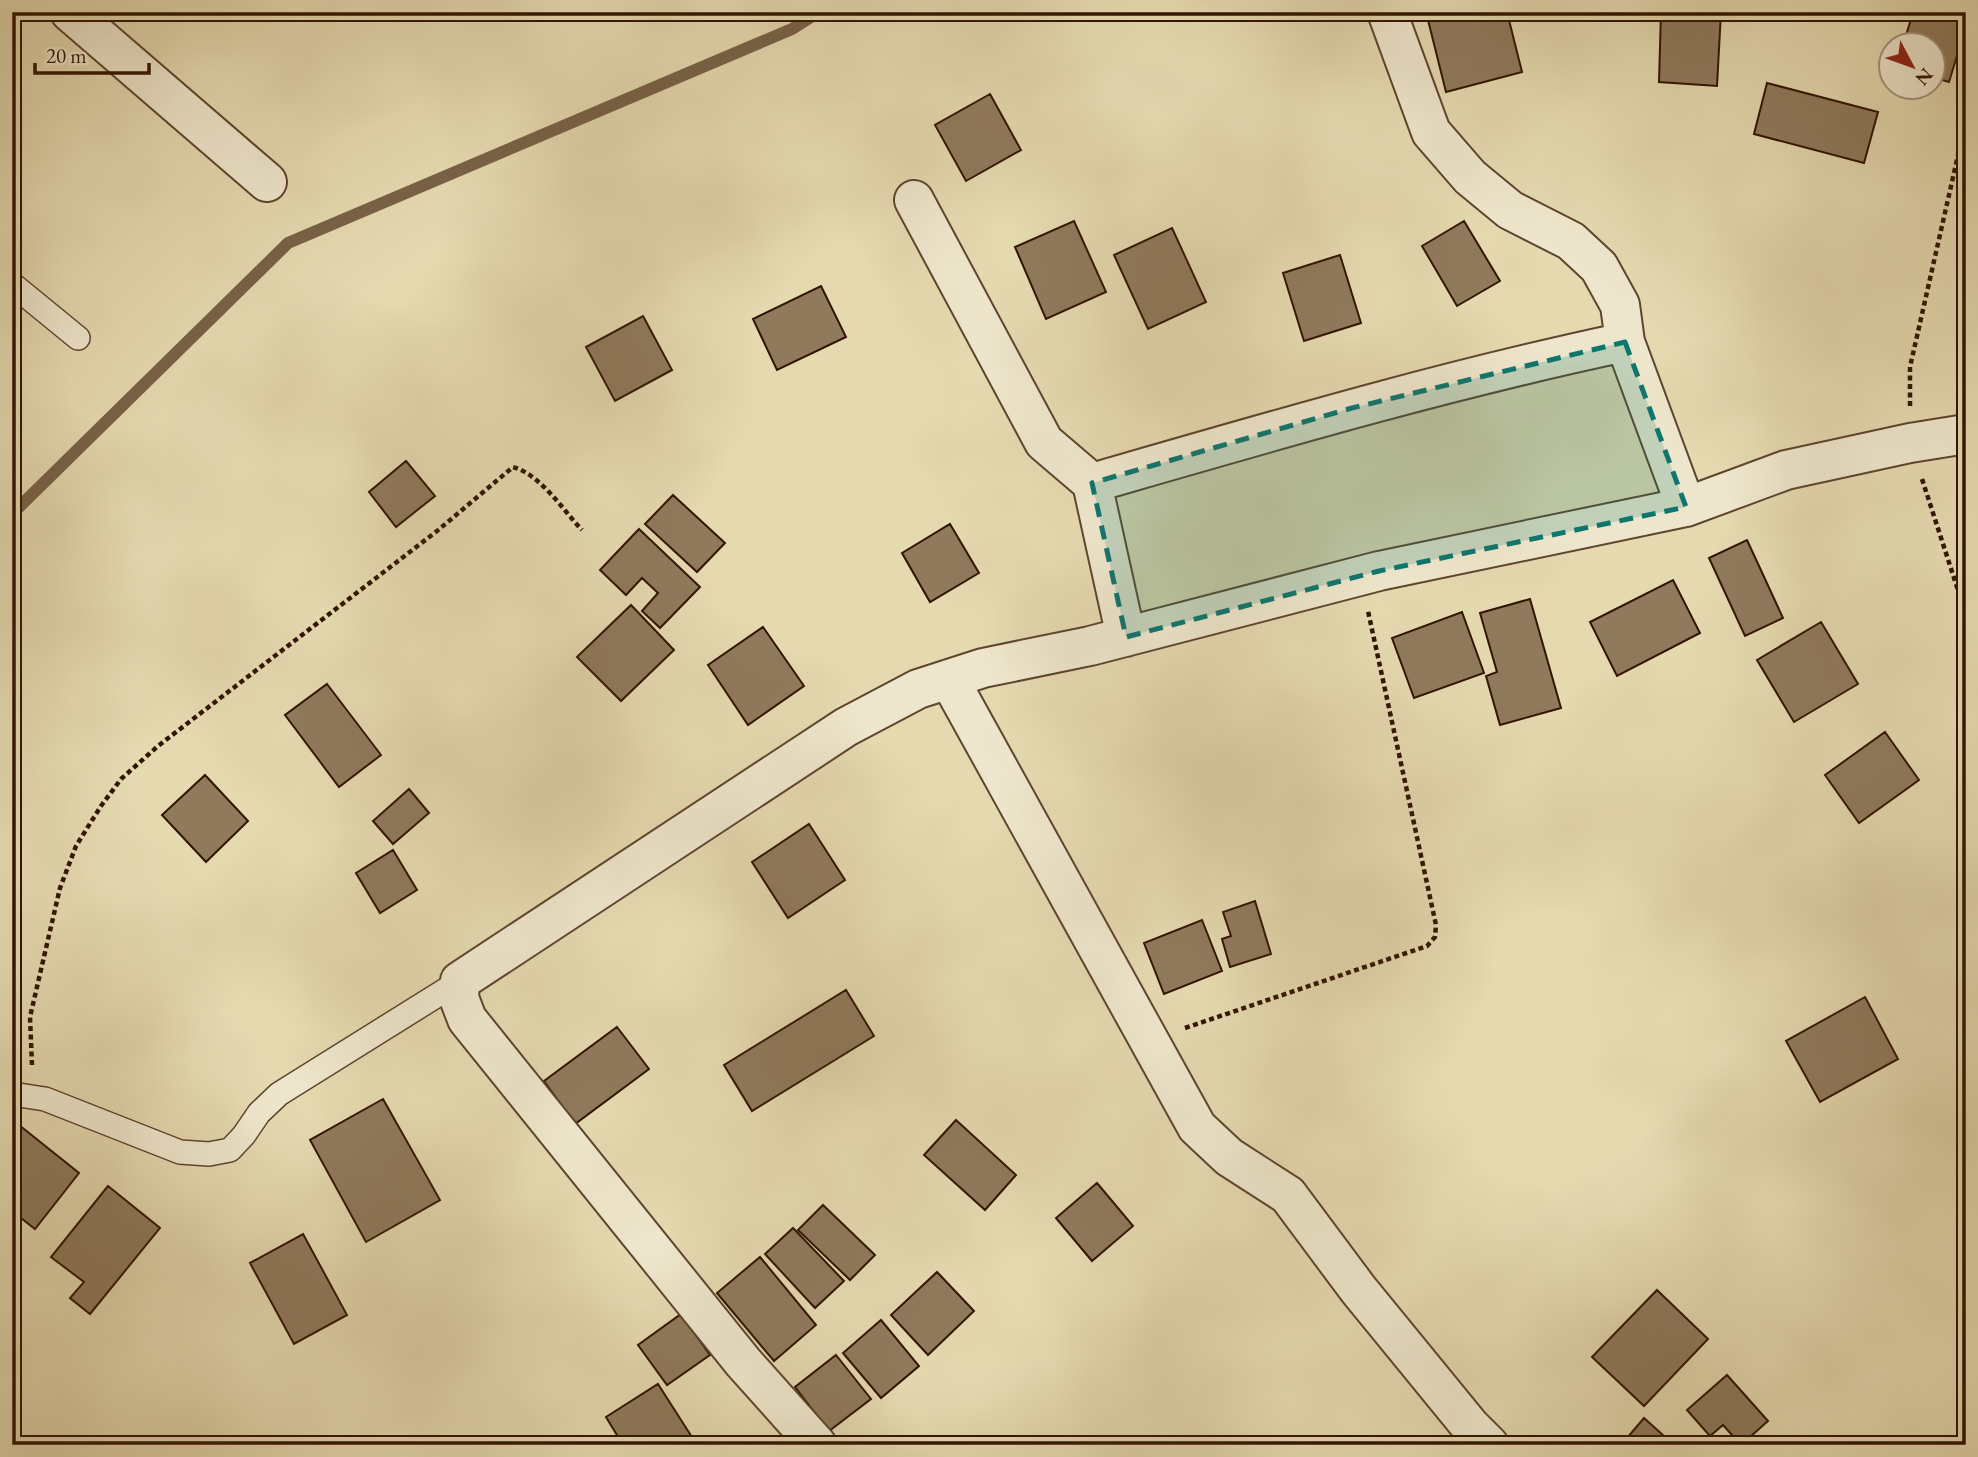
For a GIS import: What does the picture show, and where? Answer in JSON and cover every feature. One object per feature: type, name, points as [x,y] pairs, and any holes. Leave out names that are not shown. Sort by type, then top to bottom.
[{"type":"street","points":[[70,12],[267,181]]},
{"type":"street","points":[[1387,12],[1431,132],[1470,177],[1510,210],[1571,240],[1599,267],[1620,305],[1625,342],[1686,507]]},
{"type":"street","points":[[914,200],[1044,442],[1092,483],[1126,637]]},
{"type":"street","points":[[1092,483],[1352,408],[1520,364],[1625,342]]},
{"type":"street","points":[[817,1445],[743,1362],[467,1019],[459,998],[460,981],[846,727],[918,689],[983,668],[1090,646],[1361,576],[1686,507],[1786,470],[1910,443],[1966,434]]},
{"type":"street","points":[[949,679],[1197,1127],[1229,1157],[1288,1195],[1358,1289],[1470,1426],[1489,1445]]},
{"type":"lane","points":[[12,284],[78,338]]},
{"type":"lane","points":[[23,1096],[45,1099],[180,1152],[209,1154],[230,1150],[279,1094],[460,981]]},
{"type":"path","points":[[1966,120],[1910,367],[1910,443],[1966,615]]},
{"type":"path","points":[[23,1096],[30,1017],[60,888],[76,846],[121,779],[158,746],[437,531],[513,467],[524,470],[541,485],[582,530]]},
{"type":"path","points":[[1149,1040],[1427,946],[1435,937],[1436,925],[1361,576]]},
{"type":"highlighted area","points":[[1625,342],[1686,507],[1379,571],[1126,637],[1092,483],[1352,408]]},
{"type":"building","points":[[1426,12],[1507,12],[1522,72],[1446,92]]},
{"type":"building","points":[[1661,12],[1721,12],[1717,86],[1659,82]]},
{"type":"building","points":[[1913,12],[1966,12],[1966,26],[1949,82],[1946,81],[1946,32],[1907,32]]},
{"type":"building","points":[[1767,83],[1878,112],[1864,163],[1754,134]]},
{"type":"building","points":[[990,94],[1021,150],[966,181],[935,125]]},
{"type":"building","points":[[1074,221],[1106,292],[1046,319],[1015,247]]},
{"type":"building","points":[[1464,221],[1500,281],[1457,306],[1422,246]]},
{"type":"building","points":[[1172,228],[1206,302],[1148,329],[1114,255]]},
{"type":"building","points":[[1340,255],[1361,323],[1304,341],[1283,273]]},
{"type":"building","points":[[821,286],[846,337],[777,370],[753,319]]},
{"type":"building","points":[[643,316],[672,370],[615,401],[586,347]]},
{"type":"building","points":[[406,461],[435,496],[396,527],[369,492]]},
{"type":"building","points":[[673,495],[725,543],[697,572],[645,524]]},
{"type":"building","points":[[950,524],[979,573],[930,602],[902,553]]},
{"type":"building","points":[[639,529],[700,587],[660,628],[642,611],[658,593],[642,578],[626,595],[600,570]]},
{"type":"building","points":[[1747,540],[1783,618],[1745,636],[1709,558]]},
{"type":"building","points":[[1673,580],[1700,633],[1617,676],[1590,622]]},
{"type":"building","points":[[1530,599],[1561,708],[1500,725],[1486,676],[1497,672],[1480,613]]},
{"type":"building","points":[[631,605],[674,650],[621,701],[577,657]]},
{"type":"building","points":[[1462,612],[1484,673],[1414,698],[1392,638]]},
{"type":"building","points":[[1821,622],[1858,684],[1794,722],[1757,660]]},
{"type":"building","points":[[763,627],[804,686],[748,725],[708,665]]},
{"type":"building","points":[[327,684],[381,755],[339,787],[285,715]]},
{"type":"building","points":[[1885,732],[1919,780],[1859,823],[1825,775]]},
{"type":"building","points":[[205,775],[248,821],[206,862],[162,815]]},
{"type":"building","points":[[409,789],[429,813],[393,844],[373,821]]},
{"type":"building","points":[[809,824],[845,880],[788,918],[752,862]]},
{"type":"building","points":[[393,850],[417,890],[380,913],[356,873]]},
{"type":"building","points":[[1255,901],[1271,954],[1230,967],[1222,939],[1231,936],[1223,912]]},
{"type":"building","points":[[1202,920],[1222,971],[1164,994],[1144,943]]},
{"type":"building","points":[[846,990],[874,1036],[752,1111],[724,1065]]},
{"type":"building","points":[[1865,997],[1898,1059],[1820,1102],[1786,1041]]},
{"type":"building","points":[[617,1027],[649,1069],[575,1124],[544,1081]]},
{"type":"building","points":[[383,1099],[440,1200],[366,1242],[310,1140]]},
{"type":"building","points":[[956,1120],[1016,1175],[985,1210],[924,1155]]},
{"type":"building","points":[[19,1125],[79,1173],[35,1229],[12,1211],[12,1133]]},
{"type":"building","points":[[1097,1183],[1133,1226],[1092,1261],[1056,1218]]},
{"type":"building","points":[[108,1186],[160,1228],[90,1314],[70,1298],[84,1282],[51,1257]]},
{"type":"building","points":[[823,1205],[875,1255],[850,1280],[798,1230]]},
{"type":"building","points":[[793,1228],[844,1281],[815,1308],[765,1254]]},
{"type":"building","points":[[303,1234],[347,1315],[294,1344],[250,1263]]},
{"type":"building","points":[[760,1257],[816,1325],[774,1361],[717,1293]]},
{"type":"building","points":[[937,1272],[974,1311],[928,1355],[891,1315]]},
{"type":"building","points":[[1657,1290],[1708,1339],[1644,1406],[1592,1357]]},
{"type":"building","points":[[681,1314],[710,1355],[667,1385],[638,1345]]},
{"type":"building","points":[[881,1320],[919,1366],[881,1398],[843,1353]]},
{"type":"building","points":[[836,1355],[871,1399],[829,1431],[795,1387]]},
{"type":"building","points":[[1727,1375],[1768,1421],[1741,1445],[1723,1425],[1710,1436],[1687,1410]]},
{"type":"building","points":[[658,1384],[697,1445],[623,1445],[606,1417]]},
{"type":"building","points":[[1644,1418],[1674,1445],[1621,1445]]},
{"type":"waterway","points":[[12,514],[288,243],[792,29],[819,12]]}]
